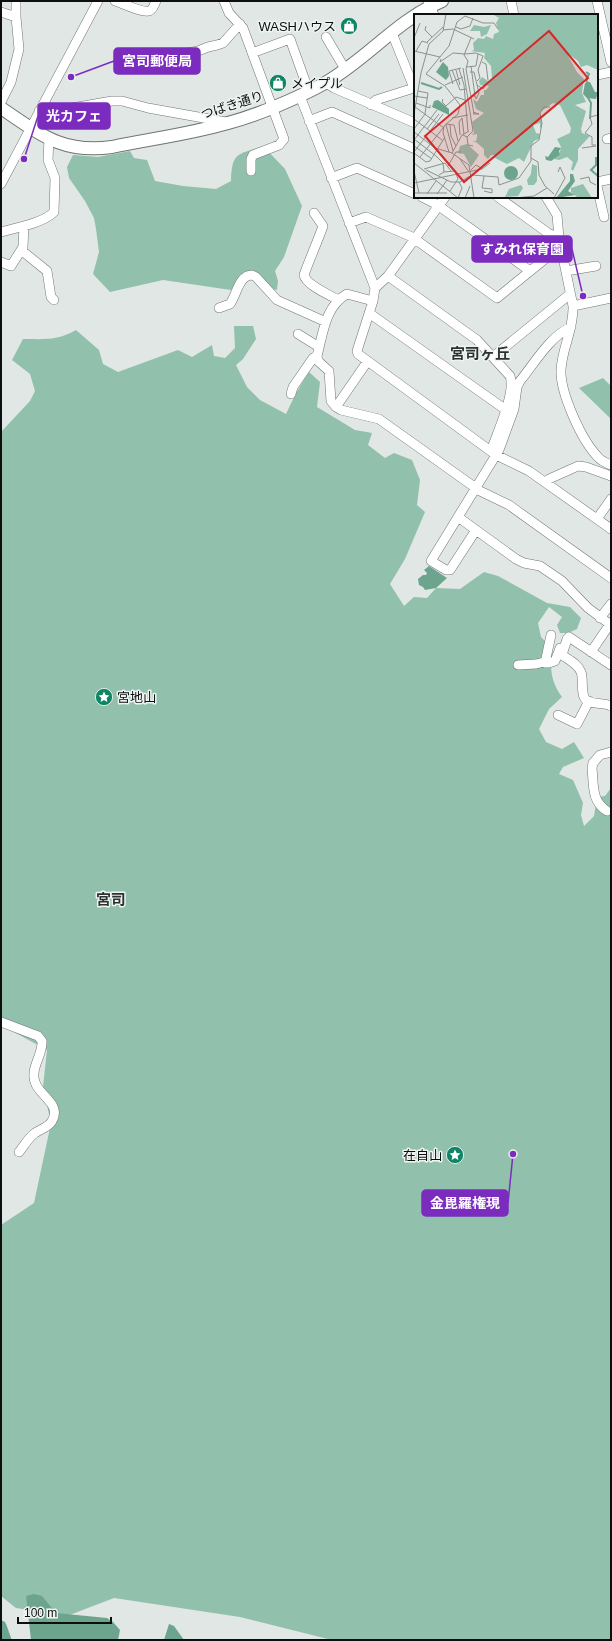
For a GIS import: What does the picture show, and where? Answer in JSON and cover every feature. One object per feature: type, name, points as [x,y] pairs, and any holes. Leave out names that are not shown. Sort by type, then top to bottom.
[{"type":"main road","name":"つばき通り","points":[[419,14],[442,1]]},
{"type":"main road","name":"つばき通り","points":[[1,108],[49,139],[71,147],[98,149],[204,129],[230,123],[304,94],[326,83],[391,32],[414,17]]},
{"type":"street","points":[[1,102],[11,82],[19,48],[16,1]]},
{"type":"street","points":[[1,184],[98,1]]},
{"type":"street","points":[[115,1],[142,11],[149,11],[153,8],[156,1]]},
{"type":"street","points":[[224,1],[229,13],[243,28],[284,139],[279,145],[253,155],[251,159],[251,171]]},
{"type":"street","points":[[511,1],[514,14]]},
{"type":"street","points":[[597,1],[611,62]]},
{"type":"street","points":[[1,12],[16,17]]},
{"type":"street","points":[[172,56],[198,51],[217,45],[223,42],[240,24]]},
{"type":"street","points":[[371,105],[376,100],[414,88],[391,32]]},
{"type":"street","points":[[326,37],[345,69]]},
{"type":"street","points":[[252,53],[290,39],[304,94],[309,121],[375,288],[373,302],[357,351],[358,354],[493,453],[529,471],[611,529]]},
{"type":"street","points":[[598,75],[611,72]]},
{"type":"street","points":[[326,83],[371,105],[414,123]]},
{"type":"street","points":[[39,111],[49,112],[112,101],[122,101],[148,108],[230,123]]},
{"type":"street","points":[[309,121],[332,112],[414,149]]},
{"type":"street","points":[[1,232],[24,226],[54,212],[55,178],[48,160],[49,139]]},
{"type":"street","points":[[331,178],[357,168],[414,194]]},
{"type":"street","points":[[598,182],[611,179]]},
{"type":"street","points":[[598,190],[604,217]]},
{"type":"street","points":[[424,198],[439,206],[530,271]]},
{"type":"street","points":[[375,288],[388,276],[445,198]]},
{"type":"street","points":[[499,198],[560,242]]},
{"type":"street","points":[[547,198],[556,216],[572,306],[573,317],[563,356],[561,371],[565,396],[580,430],[593,451],[598,458],[611,465]]},
{"type":"street","points":[[314,213],[323,226],[316,246],[312,251],[304,275],[305,279],[312,285],[338,300]]},
{"type":"street","points":[[349,223],[366,217],[415,240],[497,298],[530,271],[560,242]]},
{"type":"street","points":[[1,262],[11,266],[23,247],[24,226]]},
{"type":"street","points":[[21,250],[47,271],[51,297],[54,300]]},
{"type":"street","points":[[566,272],[596,266]]},
{"type":"street","points":[[219,308],[230,304],[245,276],[252,275],[256,277],[277,300],[326,322]]},
{"type":"street","points":[[388,276],[477,340],[494,356],[510,376],[512,381],[506,410],[493,453],[476,488],[431,561],[446,570],[450,570],[476,530]]},
{"type":"street","points":[[373,302],[347,294],[333,305],[326,322],[317,356],[318,361],[329,371],[331,401],[336,407],[341,410],[379,419],[476,488],[509,505],[611,578]]},
{"type":"street","points":[[494,356],[570,294]]},
{"type":"street","points":[[572,306],[611,298]]},
{"type":"street","points":[[369,313],[506,410]]},
{"type":"street","points":[[493,453],[499,450],[514,409],[517,387],[520,381],[550,343],[571,327]]},
{"type":"street","points":[[298,334],[319,347]]},
{"type":"street","points":[[291,394],[292,387],[313,358],[317,356]]},
{"type":"street","points":[[336,407],[368,362]]},
{"type":"street","points":[[546,483],[549,479],[578,466],[586,467],[611,476]]},
{"type":"street","points":[[597,519],[611,499]]},
{"type":"street","points":[[458,517],[516,559],[524,563],[540,566],[562,581],[588,608],[610,625],[591,652]]},
{"type":"street","points":[[600,618],[611,604]]},
{"type":"street","points":[[544,662],[551,635]]},
{"type":"street","points":[[518,665],[544,662],[547,664],[555,660],[563,637],[567,639],[569,637],[611,665]]},
{"type":"street","points":[[567,639],[562,655],[577,665],[581,672],[584,696],[589,701],[605,703],[611,706]]},
{"type":"street","points":[[558,715],[577,724],[589,701]]},
{"type":"street","points":[[607,811],[600,806],[596,800],[592,768],[600,755],[611,752]]},
{"type":"street","points":[[1,1022],[38,1036],[42,1041],[40,1054],[35,1067],[34,1081],[36,1087],[50,1101],[54,1113],[51,1123],[33,1135],[20,1152]]},
{"type":"shaded area","points":[[263,146],[285,169],[302,206],[284,257],[275,271],[278,281],[277,290],[266,288],[247,272],[231,290],[163,280],[110,292],[93,274],[99,252],[96,229],[94,218],[85,201],[69,178],[67,167],[73,155],[98,157],[130,151],[134,158],[147,160],[155,181],[183,186],[216,189],[231,181],[233,165],[238,156],[247,151]]},
{"type":"shaded area","points":[[234,326],[253,326],[256,339],[243,359],[236,365],[247,387],[260,400],[286,414],[296,393],[309,372],[320,382],[317,407],[355,430],[372,433],[368,445],[385,458],[394,453],[412,460],[420,480],[417,505],[425,512],[405,559],[390,584],[404,606],[414,597],[427,598],[436,588],[460,589],[484,572],[498,576],[547,603],[570,607],[581,618],[577,629],[568,633],[560,633],[557,625],[562,617],[549,607],[538,623],[541,637],[552,648],[551,662],[553,679],[562,697],[549,709],[539,729],[546,742],[562,749],[574,742],[584,758],[563,767],[559,774],[573,780],[583,803],[581,815],[584,826],[594,816],[597,797],[605,796],[611,788],[611,1640],[332,1640],[240,1617],[114,1598],[67,1616],[16,1608],[1,1596],[1,1225],[34,1203],[51,1123],[43,1087],[47,1050],[1,1025],[1,432],[30,401],[35,391],[30,374],[12,360],[23,339],[56,338],[76,330],[99,350],[103,364],[118,372],[178,350],[192,357],[212,345],[214,356],[225,358],[235,348]]},
{"type":"shaded area","points":[[603,378],[611,386],[611,419],[579,388]]},
{"type":"shaded area","points":[[429,566],[447,578],[436,588],[425,590],[419,585],[418,579],[423,575],[426,575],[427,573],[424,570]]},
{"type":"shaded area","points":[[34,1594],[42,1596],[56,1613],[107,1618],[120,1630],[118,1640],[31,1640],[26,1596]]},
{"type":"shaded area","points":[[169,1624],[174,1626],[184,1640],[164,1640]]},
{"type":"waterway","points":[[1,1626],[6,1640]]},
{"type":"place","name":"WASHハウス","points":[[349,26]]},
{"type":"place","name":"宮司郵便局","points":[[71,77]]},
{"type":"place","name":"メイプル","points":[[278,83]]},
{"type":"place","name":"光カフェ","points":[[24,159]]},
{"type":"place","name":"すみれ保育園","points":[[583,296]]},
{"type":"place","name":"宮地山","points":[[104,697]]},
{"type":"place","name":"金毘羅権現","points":[[513,1154]]},
{"type":"place","name":"在自山","points":[[455,1155]]},
{"type":"district","name":"宮司ヶ丘","points":[[480,353]]},
{"type":"district","name":"宮司","points":[[111,899]]}]
